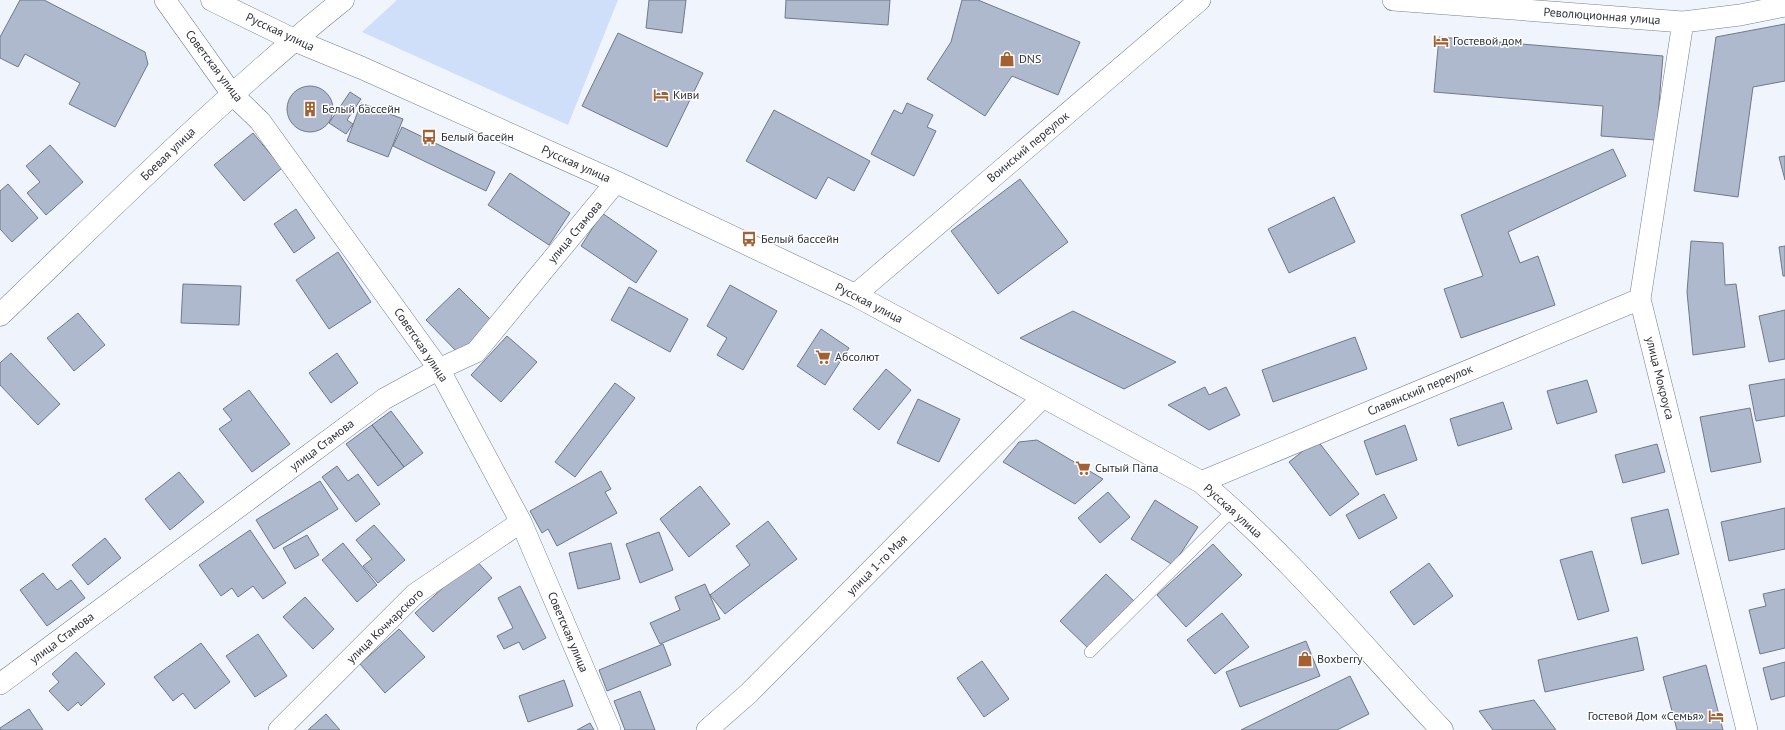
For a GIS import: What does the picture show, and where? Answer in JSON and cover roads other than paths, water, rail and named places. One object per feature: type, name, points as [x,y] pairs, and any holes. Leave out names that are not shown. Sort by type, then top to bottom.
[{"type":"main road","name":"Русская улица","points":[[212,0],[294,40],[362,68],[616,182],[855,295],[1201,482],[1234,509],[1294,569],[1442,730]]},
{"type":"main road","name":"Боевая улица","points":[[0,315],[232,94],[343,0]]},
{"type":"street","name":"Советская улица","points":[[165,0],[232,94],[260,121],[440,369],[521,522],[610,730]]},
{"type":"street","name":"Воинский переулок","points":[[855,295],[1200,0]]},
{"type":"street","name":"Революционная улица","points":[[1401,0],[1683,22],[1740,15],[1785,6]]},
{"type":"street","name":"улица Мокроуса","points":[[1683,22],[1640,299],[1748,730]]},
{"type":"street","name":"улица Стамова","points":[[0,684],[384,399],[440,369],[476,352],[616,182]]},
{"type":"street","name":"Славянский переулок","points":[[1201,482],[1640,299]]},
{"type":"street","name":"улица 1-го Мая","points":[[707,730],[749,694],[1043,397]]},
{"type":"street","name":"улица Кочмарского","points":[[278,730],[415,594],[521,522]]},
{"type":"lane","points":[[1090,652],[1234,509]]},
{"type":"place","name":"Гостевой дом","points":[[1441,41]]},
{"type":"place","name":"DNS","points":[[1007,59]]},
{"type":"place","name":"Киви","points":[[661,95]]},
{"type":"place","name":"Белый баcсейн","points":[[310,109]]},
{"type":"place","name":"Белый басейн","points":[[429,137]]},
{"type":"place","name":"Белый бассейн","points":[[749,239]]},
{"type":"place","name":"Абсолют","points":[[823,357]]},
{"type":"place","name":"Сытый Папа","points":[[1083,468]]},
{"type":"place","name":"Boxberry","points":[[1305,659]]},
{"type":"place","name":"Гостевой Дом «Семья»","points":[[1716,716]]}]
